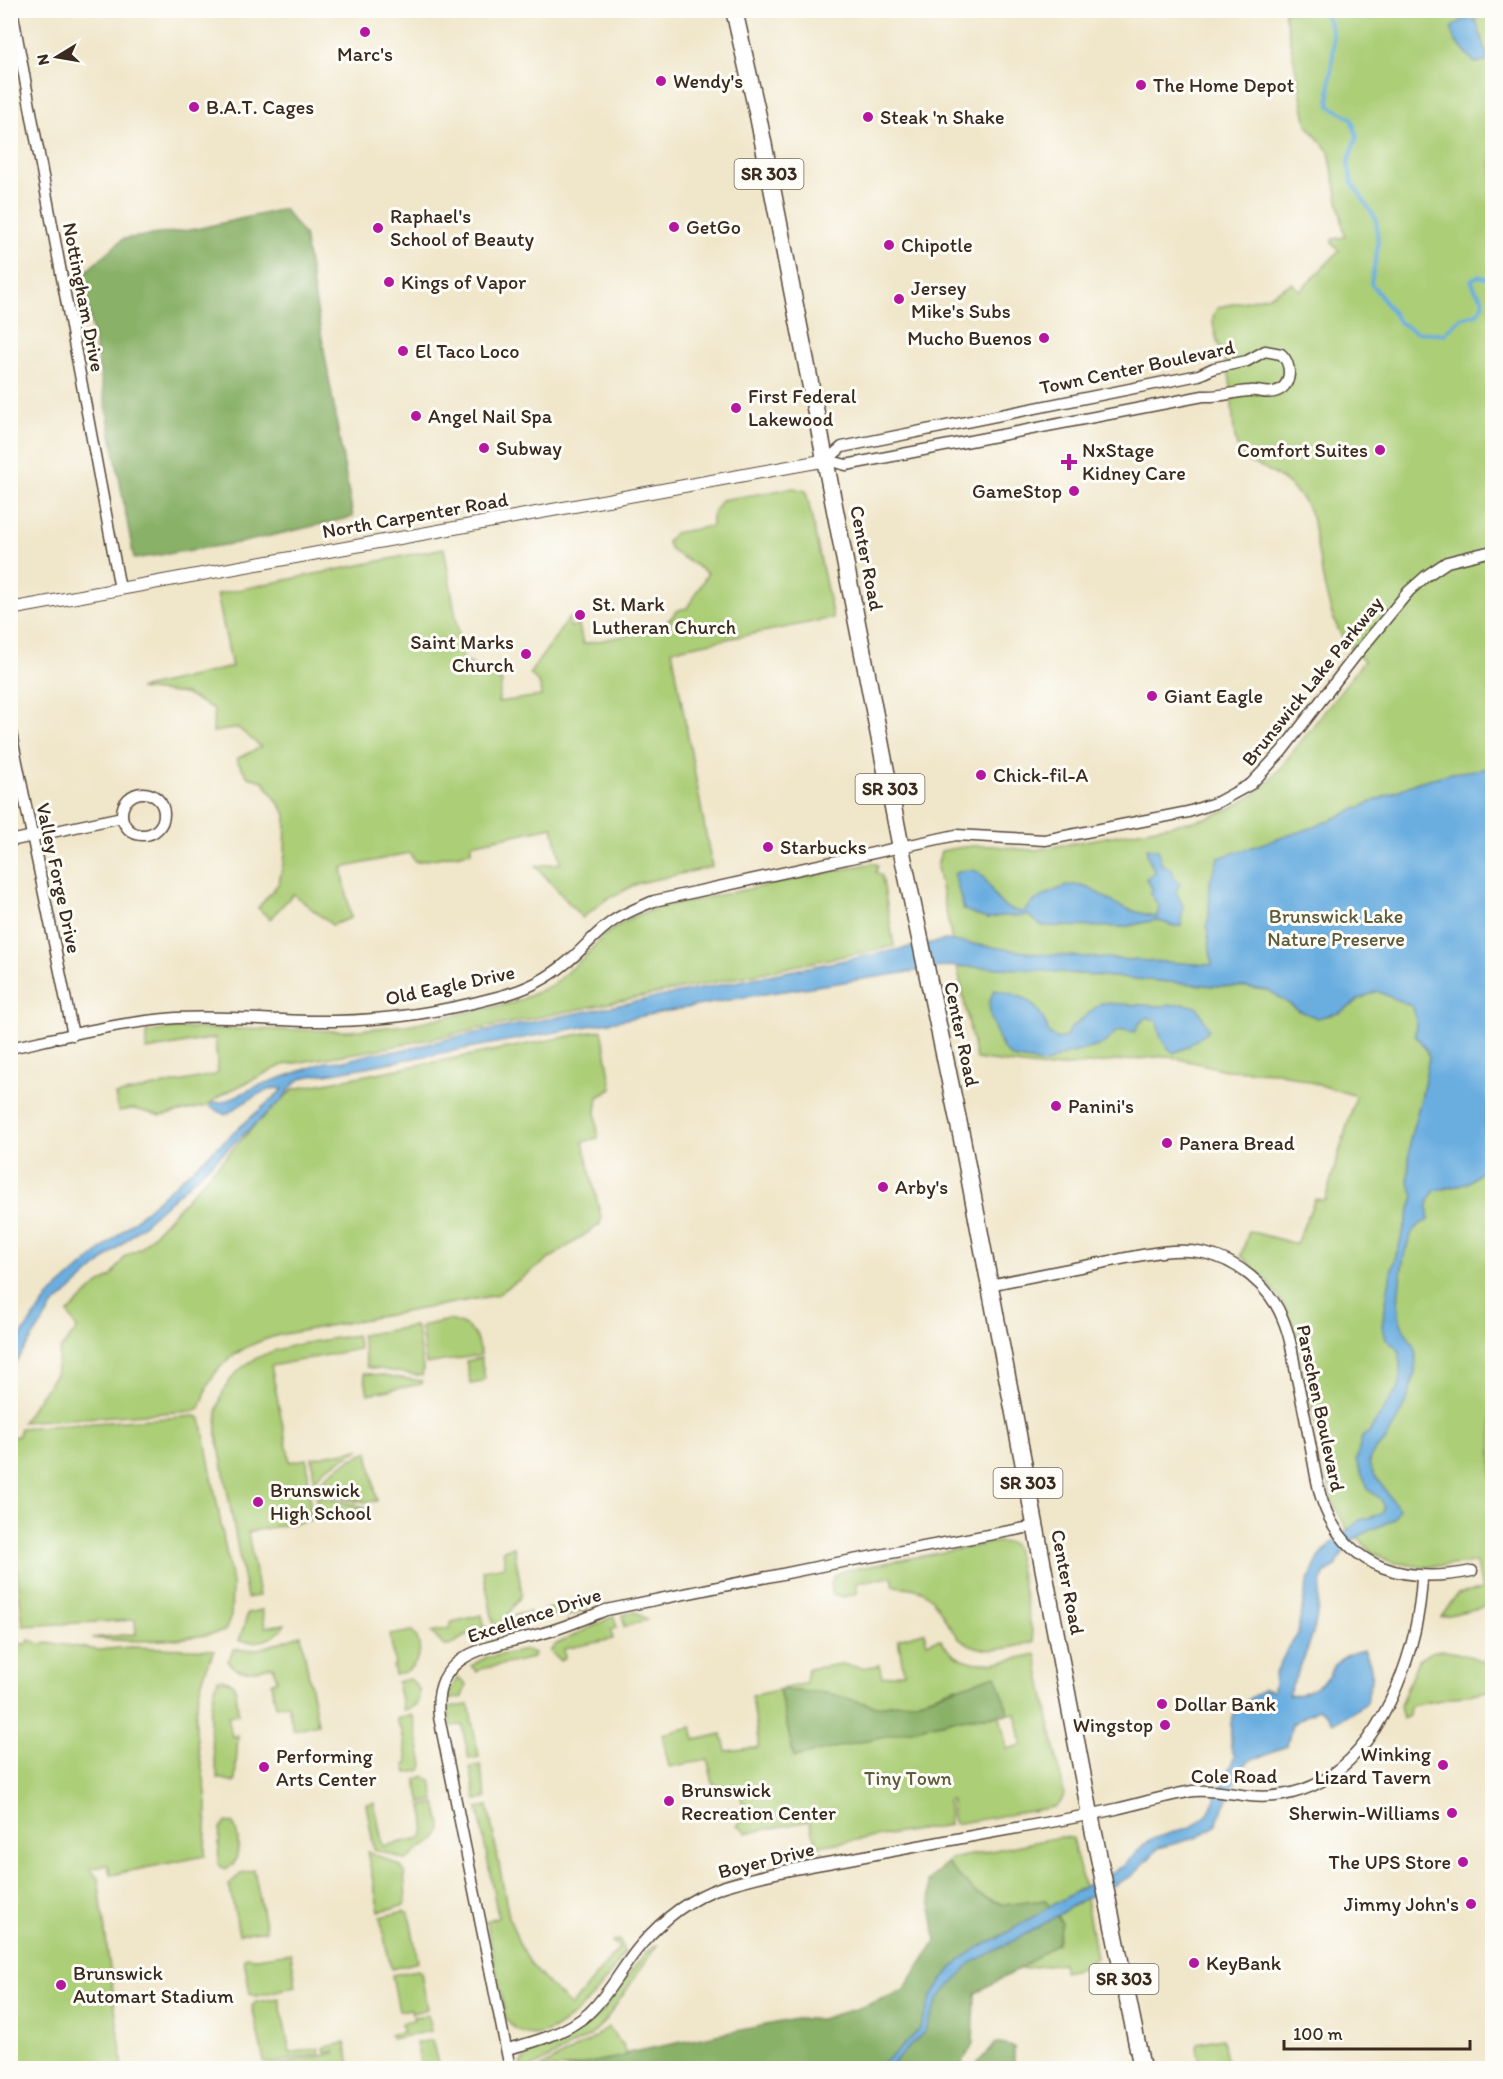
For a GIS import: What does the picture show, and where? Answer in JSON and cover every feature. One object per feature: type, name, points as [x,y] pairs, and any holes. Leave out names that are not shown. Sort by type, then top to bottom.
[{"type":"main road","name":"Center Road","points":[[734,10],[758,116],[901,848],[943,1042],[1090,1814],[1142,2068]]},
{"type":"street","name":"Nottingham Drive","points":[[12,10],[120,590]]},
{"type":"street","name":"Town Center Boulevard","points":[[1265,351],[1281,354],[1289,367],[1287,383],[1281,390],[1273,392],[1251,390],[1220,397],[1203,396],[846,465],[826,460],[842,447],[1199,375],[1214,368],[1247,362],[1265,351]]},
{"type":"street","name":"North Carpenter Road","points":[[10,609],[826,460]]},
{"type":"street","name":"Brunswick Lake Parkway","points":[[901,848],[956,836],[1045,840],[1188,812],[1218,802],[1251,784],[1282,751],[1409,591],[1447,562],[1492,551]]},
{"type":"street","name":"Valley Forge Drive","points":[[10,729],[73,1035]]},
{"type":"street","points":[[10,841],[122,817]]},
{"type":"street","name":"Old Eagle Drive","points":[[10,1048],[136,1023],[175,1018],[214,1017],[306,1021],[379,1018],[420,1013],[498,997],[528,987],[549,976],[614,920],[654,901],[901,848]]},
{"type":"street","name":"Parschen Boulevard","points":[[990,1285],[1171,1251],[1202,1253],[1218,1257],[1237,1266],[1268,1295],[1277,1306],[1285,1324],[1320,1492],[1333,1524],[1348,1543],[1370,1561],[1390,1571],[1422,1577],[1472,1571]]},
{"type":"street","name":"Excellence Drive","points":[[510,2068],[437,1705],[439,1690],[452,1666],[477,1650],[572,1624],[606,1610],[821,1566],[1036,1526]]},
{"type":"street","name":"Cole Road","points":[[1090,1814],[1191,1792],[1218,1791],[1261,1796],[1291,1793],[1321,1782],[1347,1763],[1362,1746],[1380,1719],[1406,1665],[1415,1636],[1422,1577]]},
{"type":"street","name":"Boyer Drive","points":[[507,2049],[534,2042],[587,2015],[602,2000],[640,1946],[656,1929],[682,1907],[710,1892],[783,1871],[1090,1814]]},
{"type":"green space","name":"Brunswick Lake Nature Preserve","points":[[1284,11],[1492,11],[1492,1605],[1441,1617],[1457,1594],[1482,1590],[1477,1563],[1423,1567],[1391,1562],[1372,1552],[1346,1527],[1333,1503],[1297,1336],[1292,1323],[1275,1292],[1241,1256],[1249,1231],[1296,1244],[1315,1199],[1325,1200],[1356,1096],[1278,1072],[1226,1070],[1167,1056],[1047,1068],[976,1059],[937,867],[941,851],[980,846],[1036,850],[1194,821],[1235,806],[1270,781],[1364,661],[1342,636],[1335,622],[1325,591],[1312,517],[1307,507],[1286,483],[1266,469],[1244,459],[1238,450],[1229,375],[1213,325],[1214,314],[1219,307],[1269,296],[1292,283],[1300,291],[1339,251],[1332,243],[1333,239],[1345,237],[1329,152],[1307,125]]},
{"type":"green space","points":[[284,209],[304,235],[353,517],[244,542],[134,559],[82,275],[123,239],[196,229]]},
{"type":"green space","points":[[794,488],[806,491],[833,618],[672,650],[712,867],[639,883],[607,899],[582,918],[536,866],[561,863],[553,827],[471,844],[471,852],[416,862],[409,853],[342,868],[351,918],[332,925],[293,894],[270,919],[258,908],[279,883],[285,855],[286,814],[263,781],[248,777],[236,759],[261,747],[238,728],[213,732],[214,709],[185,694],[139,689],[232,667],[217,594],[444,548],[463,659],[502,682],[498,702],[541,696],[540,685],[530,673],[569,618],[570,627],[579,625],[583,644],[629,635],[666,623],[678,610],[687,608],[708,573],[672,551],[667,542],[674,533],[712,526],[712,516],[721,500]]},
{"type":"green space","points":[[873,863],[878,865],[876,872],[882,876],[894,946],[385,1048],[283,1065],[223,1094],[207,1106],[161,1116],[134,1109],[118,1111],[115,1095],[218,1074],[215,1038],[146,1050],[146,1033],[176,1028],[349,1031],[407,1025],[516,1002],[552,985],[584,957],[604,935],[632,917],[657,908]]},
{"type":"green space","points":[[602,1030],[612,1089],[598,1097],[596,1112],[598,1138],[583,1142],[601,1217],[600,1224],[497,1295],[279,1335],[259,1342],[240,1351],[223,1364],[210,1381],[200,1408],[193,1411],[22,1422],[56,1374],[60,1350],[77,1329],[68,1313],[97,1285],[112,1276],[125,1256],[141,1248],[256,1124],[294,1089]]},
{"type":"green space","points":[[449,1320],[463,1324],[472,1331],[481,1355],[426,1364],[421,1326]]},
{"type":"green space","points":[[414,1326],[417,1329],[422,1376],[367,1367],[361,1335]]},
{"type":"green space","points":[[356,1335],[359,1349],[271,1366],[290,1462],[307,1459],[311,1520],[248,1532],[259,1596],[247,1598],[217,1435],[218,1407],[226,1386],[238,1371],[254,1359],[273,1351],[294,1345]]},
{"type":"green space","points":[[481,1358],[485,1379],[471,1384],[466,1361]]},
{"type":"green space","points":[[364,1373],[422,1381],[422,1384],[368,1394]]},
{"type":"green space","points":[[196,1416],[201,1419],[232,1583],[231,1616],[225,1631],[175,1639],[124,1640],[91,1638],[136,1634],[135,1620],[23,1626],[15,1551],[11,1553],[11,1437],[19,1436],[20,1428]]},
{"type":"green space","points":[[360,1449],[325,1469],[314,1481],[312,1458]]},
{"type":"green space","points":[[368,1452],[377,1501],[345,1499],[315,1489],[339,1467]]},
{"type":"green space","points":[[316,1496],[369,1508],[318,1519]]},
{"type":"green space","points":[[996,1542],[1011,1543],[1015,1547],[1034,1642],[996,1650],[971,1645],[954,1633],[939,1608],[925,1593],[914,1588],[894,1586],[892,1577],[857,1582],[857,1593],[844,1597],[833,1595],[831,1585],[834,1576],[843,1571]]},
{"type":"green space","points":[[514,1547],[522,1594],[501,1625],[494,1627],[483,1570],[505,1566],[503,1550]]},
{"type":"green space","points":[[587,1599],[591,1603],[587,1608],[568,1616],[555,1616],[544,1610]]},
{"type":"green space","points":[[262,1610],[265,1627],[285,1624],[281,1630],[265,1640],[239,1641],[248,1613]]},
{"type":"green space","points":[[635,1611],[647,1620],[624,1627],[623,1615]]},
{"type":"green space","points":[[530,1612],[528,1620],[523,1625],[510,1631],[510,1624],[515,1615]]},
{"type":"green space","points":[[482,1615],[485,1630],[467,1635],[449,1646],[444,1646],[431,1632],[449,1628],[452,1622]]},
{"type":"green space","points":[[614,1616],[617,1628],[611,1630],[613,1639],[564,1649],[565,1658],[560,1661],[550,1651],[556,1644]]},
{"type":"green space","points":[[412,1631],[419,1645],[418,1658],[409,1669],[395,1675],[390,1635]]},
{"type":"green space","name":"Tiny Town","points":[[924,1632],[927,1643],[940,1639],[960,1658],[972,1662],[997,1662],[1036,1654],[1064,1794],[1061,1802],[1054,1807],[954,1824],[951,1800],[948,1800],[949,1825],[818,1846],[809,1821],[747,1833],[737,1826],[745,1814],[740,1792],[734,1784],[729,1788],[713,1784],[708,1760],[669,1767],[662,1734],[692,1727],[695,1740],[722,1734],[726,1751],[759,1747],[752,1696],[806,1683],[808,1669],[841,1664],[863,1668],[879,1665],[882,1677],[904,1673],[898,1639]],"holes":[[[956,1687],[1003,1699],[1009,1714],[1016,1713],[1022,1745],[1007,1749],[1000,1716],[958,1719],[794,1757],[779,1690],[827,1693],[875,1706],[917,1701]]]},
{"type":"green space","points":[[301,1635],[318,1724],[293,1730],[288,1704],[276,1706],[271,1683],[277,1680],[273,1666],[243,1671],[232,1666],[228,1661],[234,1649],[260,1648]]},
{"type":"green space","points":[[29,1640],[39,1644],[52,1643],[99,1650],[130,1647],[215,1650],[202,1682],[196,1717],[197,1740],[207,1804],[205,1856],[110,1875],[108,1865],[90,1869],[98,1878],[123,2068],[11,2068],[10,1644],[27,1644]]},
{"type":"green space","points":[[526,1650],[534,1653],[533,1657],[481,1669],[477,1672],[471,1666],[485,1658]]},
{"type":"green space","points":[[1441,1650],[1470,1656],[1484,1662],[1492,1670],[1492,1690],[1410,1706],[1409,1716],[1403,1719],[1400,1706],[1418,1660],[1431,1652]]},
{"type":"green space","points":[[996,1675],[1009,1714],[958,1719],[794,1757],[779,1690],[827,1693],[875,1706],[917,1701]]},
{"type":"green space","points":[[458,1677],[466,1685],[462,1697],[449,1700],[451,1689]]},
{"type":"green space","points":[[218,1679],[230,1682],[237,1695],[238,1714],[228,1716],[232,1737],[238,1735],[235,1782],[218,1778],[213,1752],[210,1717]]},
{"type":"green space","points":[[409,1679],[417,1688],[419,1697],[414,1705],[403,1710],[397,1682]]},
{"type":"green space","points":[[469,1705],[479,1757],[469,1759],[462,1725],[451,1726],[448,1707]]},
{"type":"green space","points":[[413,1716],[423,1765],[421,1770],[407,1773],[405,1765],[408,1763],[401,1727],[396,1719]]},
{"type":"green space","points":[[480,1765],[486,1798],[476,1800],[470,1767]]},
{"type":"green space","points":[[424,1776],[431,1781],[435,1800],[421,1803],[416,1780]]},
{"type":"green space","points":[[374,1803],[383,1846],[421,1838],[425,1826],[422,1806],[436,1803],[441,1825],[440,1833],[433,1842],[406,1860],[374,1849],[366,1804]]},
{"type":"green space","points":[[488,1806],[509,1917],[521,1948],[533,1967],[550,1986],[571,2006],[619,1948],[612,1941],[618,1940],[622,1944],[624,1953],[592,1997],[561,2025],[545,2033],[528,2034],[513,2027],[505,2016],[486,1921],[498,1917],[478,1808]]},
{"type":"green space","points":[[226,1822],[233,1824],[238,1844],[237,1856],[233,1865],[225,1869],[218,1861],[220,1828]]},
{"type":"green space","points":[[1060,1837],[1072,1838],[1088,1903],[1096,1958],[1077,1969],[1064,1972],[1062,1963],[1019,1969],[1057,1943],[1045,1900],[1004,1905],[977,1894],[946,1863],[951,1859]]},
{"type":"green space","points":[[367,1851],[401,1866],[404,1872],[406,1900],[402,1906],[379,1911]]},
{"type":"green space","points":[[946,1863],[977,1894],[1004,1905],[1045,1900],[1062,1923],[1057,1943],[1022,1967],[975,1993],[973,2043],[962,2064],[966,2068],[564,2068],[796,2019],[820,2019],[859,2008],[903,1991],[936,1941],[928,1882]]},
{"type":"green space","points":[[254,1870],[266,1930],[239,1934],[229,1884],[242,1873]]},
{"type":"green space","points":[[404,1911],[409,1913],[418,1962],[391,1969],[380,1917]]},
{"type":"green space","points":[[657,1945],[605,2021],[591,2035],[537,2065],[530,2068],[519,2068],[523,2061],[536,2050],[577,2032],[599,2015],[643,1956]]},
{"type":"green space","points":[[291,1953],[296,1986],[256,1996],[250,1993],[244,1959]]},
{"type":"green space","points":[[417,1970],[421,1972],[427,2009],[412,2013],[411,2009],[399,2011],[392,1975]]},
{"type":"green space","points":[[279,1998],[290,2053],[319,2048],[320,2054],[269,2064],[264,2061],[252,2006],[256,2002]]},
{"type":"green space","points":[[428,2015],[431,2031],[392,2039],[390,2035],[403,2032],[401,2023],[413,2021],[413,2017]]},
{"type":"green space","points":[[608,2027],[623,2045],[626,2056],[564,2068],[540,2068],[589,2041]]},
{"type":"green space","points":[[1223,2038],[1228,2067],[1224,2068],[1223,2065],[1201,2068],[1198,2043]]},
{"type":"green space","points":[[432,2040],[439,2068],[422,2068],[416,2043]]},
{"type":"green space","points":[[345,2043],[351,2068],[266,2068],[335,2053],[335,2051],[325,2053],[324,2047]]},
{"type":"green space","points":[[996,2043],[1014,2047],[1014,2068],[973,2068]]},
{"type":"water","points":[[1464,19],[1476,20],[1487,56],[1486,62],[1475,63],[1456,42],[1451,28]]},
{"type":"water","points":[[1492,768],[1492,1082],[1485,1126],[1482,1171],[1466,1184],[1434,1191],[1428,1204],[1428,1220],[1414,1230],[1406,1248],[1401,1274],[1399,1311],[1402,1325],[1415,1350],[1415,1372],[1402,1411],[1385,1441],[1371,1456],[1369,1463],[1377,1479],[1399,1509],[1394,1519],[1352,1541],[1346,1547],[1336,1567],[1324,1574],[1314,1630],[1288,1695],[1298,1695],[1314,1688],[1327,1678],[1334,1665],[1364,1650],[1371,1670],[1366,1703],[1333,1723],[1318,1709],[1292,1724],[1287,1746],[1251,1759],[1243,1767],[1215,1826],[1198,1837],[1159,1848],[1132,1876],[1082,1900],[1037,1928],[971,1963],[939,1998],[925,2031],[888,2068],[873,2068],[898,2051],[919,2029],[936,1989],[967,1955],[1085,1886],[1124,1866],[1143,1845],[1155,1838],[1193,1826],[1208,1814],[1235,1756],[1231,1745],[1234,1713],[1263,1689],[1273,1691],[1275,1674],[1297,1636],[1307,1583],[1319,1558],[1332,1543],[1360,1520],[1382,1514],[1384,1508],[1381,1499],[1370,1491],[1356,1461],[1362,1437],[1369,1432],[1400,1385],[1400,1352],[1386,1338],[1382,1326],[1391,1272],[1414,1196],[1408,1180],[1410,1139],[1429,1057],[1415,1035],[1416,1021],[1413,1007],[1377,991],[1359,999],[1339,1013],[1317,1018],[1298,1010],[1270,991],[1246,987],[1023,969],[949,966],[751,996],[309,1076],[298,1080],[283,1099],[51,1308],[11,1369],[11,1350],[49,1296],[283,1089],[276,1088],[261,1093],[225,1115],[210,1107],[212,1103],[223,1102],[258,1086],[326,1062],[399,1051],[447,1039],[946,940],[1039,954],[1212,965],[1207,926],[1210,881],[1218,858],[1314,827],[1418,782],[1452,773]]},
{"type":"water","points":[[1147,848],[1158,850],[1162,865],[1172,869],[1174,879],[1180,882],[1176,892],[1183,906],[1181,926],[1173,926],[1156,920],[1124,927],[1042,926],[1026,914],[987,919],[964,910],[954,874],[967,870],[977,871],[1005,907],[1017,911],[1026,909],[1048,894],[1073,885],[1087,887],[1126,909],[1157,917],[1159,906],[1150,894],[1153,890],[1146,878],[1155,873],[1147,854]]},
{"type":"water","points":[[994,990],[1014,994],[1030,1002],[1041,1015],[1049,1034],[1058,1039],[1066,1037],[1069,1030],[1101,1003],[1160,1006],[1184,1004],[1197,1007],[1209,1030],[1187,1047],[1174,1053],[1162,1039],[1157,1021],[1147,1017],[1139,1024],[1135,1032],[1117,1031],[1102,1045],[1060,1056],[1046,1064],[1013,1058],[1003,1049],[991,1019],[989,1003]]},
{"type":"waterway","points":[[1322,10],[1329,21],[1332,33],[1330,106],[1351,118],[1357,136],[1348,163],[1352,183],[1376,219],[1378,246],[1371,283],[1400,323],[1416,332],[1444,334],[1461,318],[1477,314],[1483,305],[1482,297],[1471,280],[1478,276],[1492,280]]},
{"type":"place","name":"Marc's","points":[[365,32]]},
{"type":"place","name":"Wendy's","points":[[661,81]]},
{"type":"place","name":"The Home Depot","points":[[1141,85]]},
{"type":"place","name":"B.A.T. Cages","points":[[194,107]]},
{"type":"place","name":"Steak 'n Shake","points":[[868,117]]},
{"type":"place","name":"GetGo","points":[[674,227]]},
{"type":"place","name":"Raphael's School of Beauty","points":[[378,228]]},
{"type":"place","name":"Chipotle","points":[[889,245]]},
{"type":"place","name":"Kings of Vapor","points":[[389,282]]},
{"type":"place","name":"Jersey Mike's Subs","points":[[899,299]]},
{"type":"place","name":"Mucho Buenos","points":[[1044,338]]},
{"type":"place","name":"El Taco Loco","points":[[403,351]]},
{"type":"place","name":"First Federal Lakewood","points":[[736,408]]},
{"type":"place","name":"Angel Nail Spa","points":[[416,416]]},
{"type":"place","name":"Subway","points":[[484,448]]},
{"type":"place","name":"Comfort Suites","points":[[1380,450]]},
{"type":"place","name":"NxStage Kidney Care","points":[[1069,462]]},
{"type":"place","name":"GameStop","points":[[1074,491]]},
{"type":"place","name":"St. Mark Lutheran Church","points":[[580,615]]},
{"type":"place","name":"Saint Marks Church","points":[[526,654]]},
{"type":"place","name":"Giant Eagle","points":[[1152,696]]},
{"type":"place","name":"Chick-fil-A","points":[[981,775]]},
{"type":"place","name":"Starbucks","points":[[768,847]]},
{"type":"place","name":"Panini's","points":[[1056,1106]]},
{"type":"place","name":"Panera Bread","points":[[1167,1143]]},
{"type":"place","name":"Arby's","points":[[883,1187]]},
{"type":"place","name":"Brunswick High School","points":[[258,1502]]},
{"type":"place","name":"Dollar Bank","points":[[1162,1704]]},
{"type":"place","name":"Wingstop","points":[[1165,1725]]},
{"type":"place","name":"Winking Lizard Tavern","points":[[1443,1765]]},
{"type":"place","name":"Performing Arts Center","points":[[264,1767]]},
{"type":"place","name":"Brunswick Recreation Center","points":[[669,1801]]},
{"type":"place","name":"Sherwin-Williams","points":[[1452,1813]]},
{"type":"place","name":"The UPS Store","points":[[1463,1862]]},
{"type":"place","name":"Jimmy John's","points":[[1471,1904]]},
{"type":"place","name":"KeyBank","points":[[1194,1963]]},
{"type":"place","name":"Brunswick Automart Stadium","points":[[61,1985]]}]
